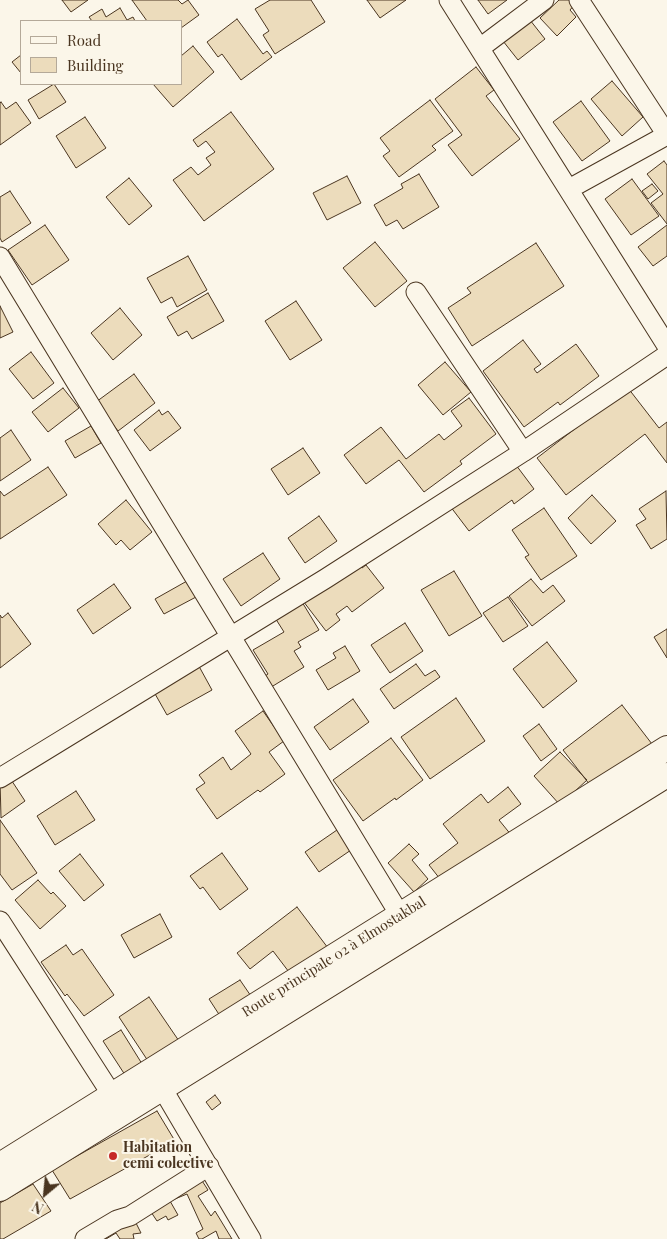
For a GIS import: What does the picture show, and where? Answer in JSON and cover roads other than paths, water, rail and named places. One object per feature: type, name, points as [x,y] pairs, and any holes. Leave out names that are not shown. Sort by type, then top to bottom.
[{"type":"main road","name":"Route principale 02 à Elmostakbal","points":[[0,1165],[667,748]]},
{"type":"main road","name":"Route principale 02 à Elmostakbal","points":[[0,1189],[667,775]]},
{"type":"street","points":[[449,0],[667,346]]},
{"type":"street","points":[[480,48],[544,0]]},
{"type":"street","points":[[569,188],[667,135],[579,0]]},
{"type":"street","points":[[0,257],[400,915]]},
{"type":"street","points":[[416,292],[522,452]]},
{"type":"street","points":[[0,778],[325,579],[522,452],[667,355]]},
{"type":"street","points":[[0,921],[112,1095]]},
{"type":"street","points":[[162,1088],[252,1239]]},
{"type":"street","points":[[85,1239],[117,1220],[130,1216],[209,1166]]},
{"type":"place","name":"Habitation cemi colective","points":[[113,1156]]}]
